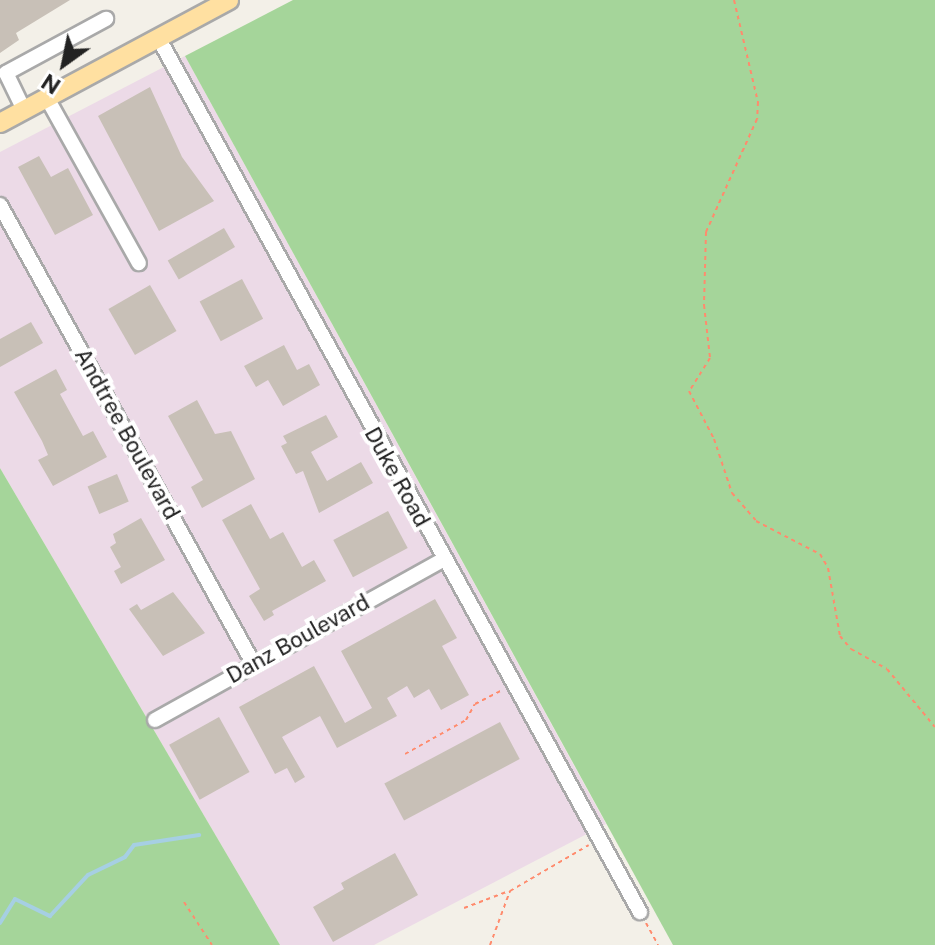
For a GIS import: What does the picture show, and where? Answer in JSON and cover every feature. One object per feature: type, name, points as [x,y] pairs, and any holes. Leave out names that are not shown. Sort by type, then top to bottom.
[{"type":"main road","points":[[0,123],[229,0]]},
{"type":"street","points":[[24,110],[6,73],[106,19]]},
{"type":"street","name":"Duke Road","points":[[159,39],[511,686],[640,912]]},
{"type":"street","points":[[47,98],[139,263]]},
{"type":"street","name":"Andtree Boulevard","points":[[0,205],[253,663]]},
{"type":"street","name":"Danz Boulevard","points":[[155,720],[442,560]]},
{"type":"path","points":[[734,0],[758,102],[757,119],[706,232],[704,305],[710,358],[689,391],[714,439],[732,493],[756,521],[820,554],[828,568],[840,636],[851,649],[887,669],[935,727]]},
{"type":"path","points":[[405,754],[466,720],[475,704],[511,686]]},
{"type":"path","points":[[464,908],[495,892],[510,891],[599,836]]},
{"type":"path","points":[[490,945],[510,891]]},
{"type":"path","points":[[184,902],[212,945]]},
{"type":"path","points":[[640,912],[658,945]]},
{"type":"shaded area","points":[[185,56],[606,824],[374,945],[280,945],[0,468],[0,152]]},
{"type":"green space","points":[[293,0],[935,0],[935,945],[673,945],[185,56]]},
{"type":"green space","points":[[0,468],[280,945],[0,945]]},
{"type":"building","points":[[0,0],[70,0],[16,33],[19,40],[0,53]]},
{"type":"building","points":[[150,87],[182,157],[214,201],[159,231],[98,116]]},
{"type":"building","points":[[39,156],[51,177],[68,168],[93,215],[55,235],[18,167]]},
{"type":"building","points":[[224,228],[235,247],[179,280],[168,260]]},
{"type":"building","points":[[242,279],[263,319],[221,341],[200,302]]},
{"type":"building","points":[[150,285],[176,331],[135,355],[108,309]]},
{"type":"building","points":[[31,322],[43,343],[0,367],[0,339]]},
{"type":"building","points":[[284,345],[297,370],[309,364],[320,385],[283,406],[268,380],[256,387],[244,366]]},
{"type":"building","points":[[56,369],[67,390],[60,394],[83,436],[93,431],[107,457],[53,486],[38,460],[48,455],[14,392]]},
{"type":"building","points":[[197,400],[215,434],[231,431],[255,479],[202,508],[191,487],[203,480],[168,416]]},
{"type":"building","points":[[326,415],[338,437],[311,452],[327,481],[361,462],[373,483],[319,513],[303,471],[296,474],[281,446],[287,443],[283,436]]},
{"type":"building","points":[[117,474],[129,502],[99,514],[88,487]]},
{"type":"building","points":[[251,504],[270,539],[283,532],[302,567],[314,560],[326,581],[272,611],[274,615],[264,621],[249,596],[260,589],[222,520]]},
{"type":"building","points":[[388,511],[408,548],[353,577],[333,540]]},
{"type":"building","points":[[141,518],[165,560],[121,584],[114,571],[121,567],[110,547],[116,543],[113,534]]},
{"type":"building","points":[[173,592],[205,633],[163,656],[129,609],[137,604],[141,610]]},
{"type":"building","points":[[435,599],[457,638],[442,646],[469,695],[441,710],[429,689],[414,698],[407,686],[387,698],[397,716],[337,748],[320,716],[282,737],[305,777],[295,783],[287,768],[275,774],[239,707],[314,666],[345,723],[372,708],[341,651]]},
{"type":"building","points":[[219,717],[250,772],[200,800],[169,745]]},
{"type":"building","points":[[500,722],[520,759],[404,821],[384,784]]},
{"type":"building","points":[[395,853],[418,895],[333,942],[313,907],[344,889],[341,883]]},
{"type":"waterway","points":[[0,923],[15,899],[50,916],[88,875],[125,857],[134,845],[199,835]]}]
